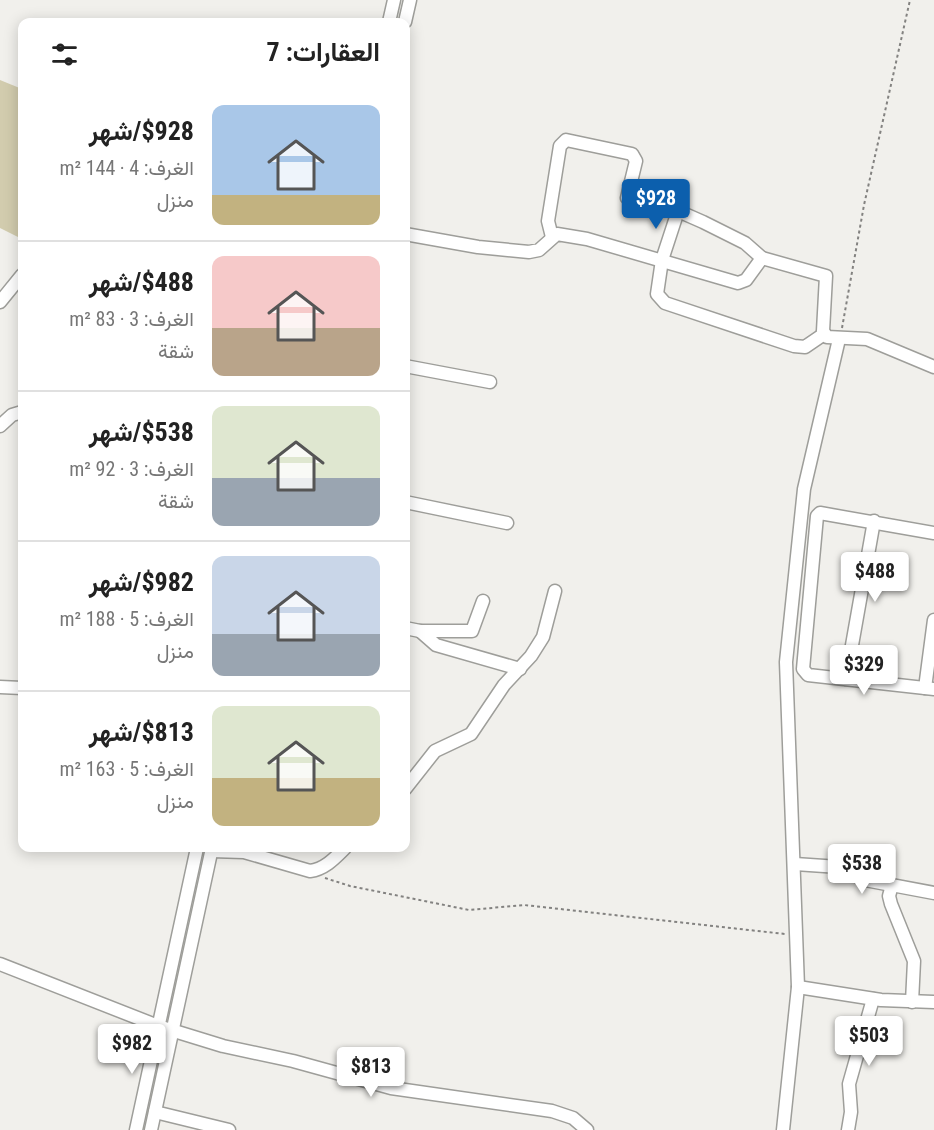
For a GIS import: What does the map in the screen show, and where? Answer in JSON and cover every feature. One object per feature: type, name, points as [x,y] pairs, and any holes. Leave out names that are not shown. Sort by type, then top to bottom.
[{"type":"street","points":[[390,18],[394,0]]},
{"type":"street","points":[[406,18],[410,0]]},
{"type":"street","points":[[552,237],[548,220],[560,146],[566,140],[632,154],[636,161],[627,198],[678,211],[734,237],[762,258],[825,276],[824,334]]},
{"type":"street","points":[[678,211],[662,260],[657,294],[666,303],[794,346],[805,347],[824,334]]},
{"type":"street","points":[[410,235],[516,252],[539,250],[557,234],[587,238],[738,282],[746,280],[762,258]]},
{"type":"street","points":[[0,302],[18,280]]},
{"type":"street","points":[[824,334],[839,339],[867,339],[934,367]]},
{"type":"street","points":[[782,1129],[798,987],[786,662],[804,489],[839,339]]},
{"type":"street","points":[[410,367],[490,382]]},
{"type":"street","points":[[0,426],[12,414],[18,413]]},
{"type":"street","points":[[410,503],[507,523]]},
{"type":"street","points":[[934,533],[824,512],[818,516],[803,669],[808,675],[930,688],[934,620]]},
{"type":"street","points":[[846,679],[873,521]]},
{"type":"street","points":[[410,783],[435,751],[471,734],[504,685],[520,669],[543,637],[555,591]]},
{"type":"street","points":[[410,629],[472,631],[483,601]]},
{"type":"street","points":[[420,631],[436,645],[520,669]]},
{"type":"street","points":[[0,687],[18,688]]},
{"type":"street","points":[[136,1130],[196,852]]},
{"type":"street","points":[[151,1130],[211,852]]},
{"type":"street","points":[[244,852],[310,872],[318,870],[340,852]]},
{"type":"street","points":[[795,864],[839,867],[865,880],[934,893]]},
{"type":"street","points":[[892,885],[889,896],[891,904],[914,961],[912,1002]]},
{"type":"street","points":[[0,964],[158,1026],[223,1046],[293,1061],[391,1088],[552,1111],[573,1118],[587,1130]]},
{"type":"street","points":[[798,987],[873,999],[934,1002]]},
{"type":"street","points":[[848,1130],[851,1112],[849,1084],[873,999]]},
{"type":"street","points":[[155,1112],[229,1130]]},
{"type":"path","points":[[839,339],[864,205],[910,0]]},
{"type":"path","points":[[318,870],[328,879],[350,886],[469,910],[524,905],[797,935]]},
{"type":"shaded area","points":[[0,80],[18,87],[18,237],[0,228]]}]
